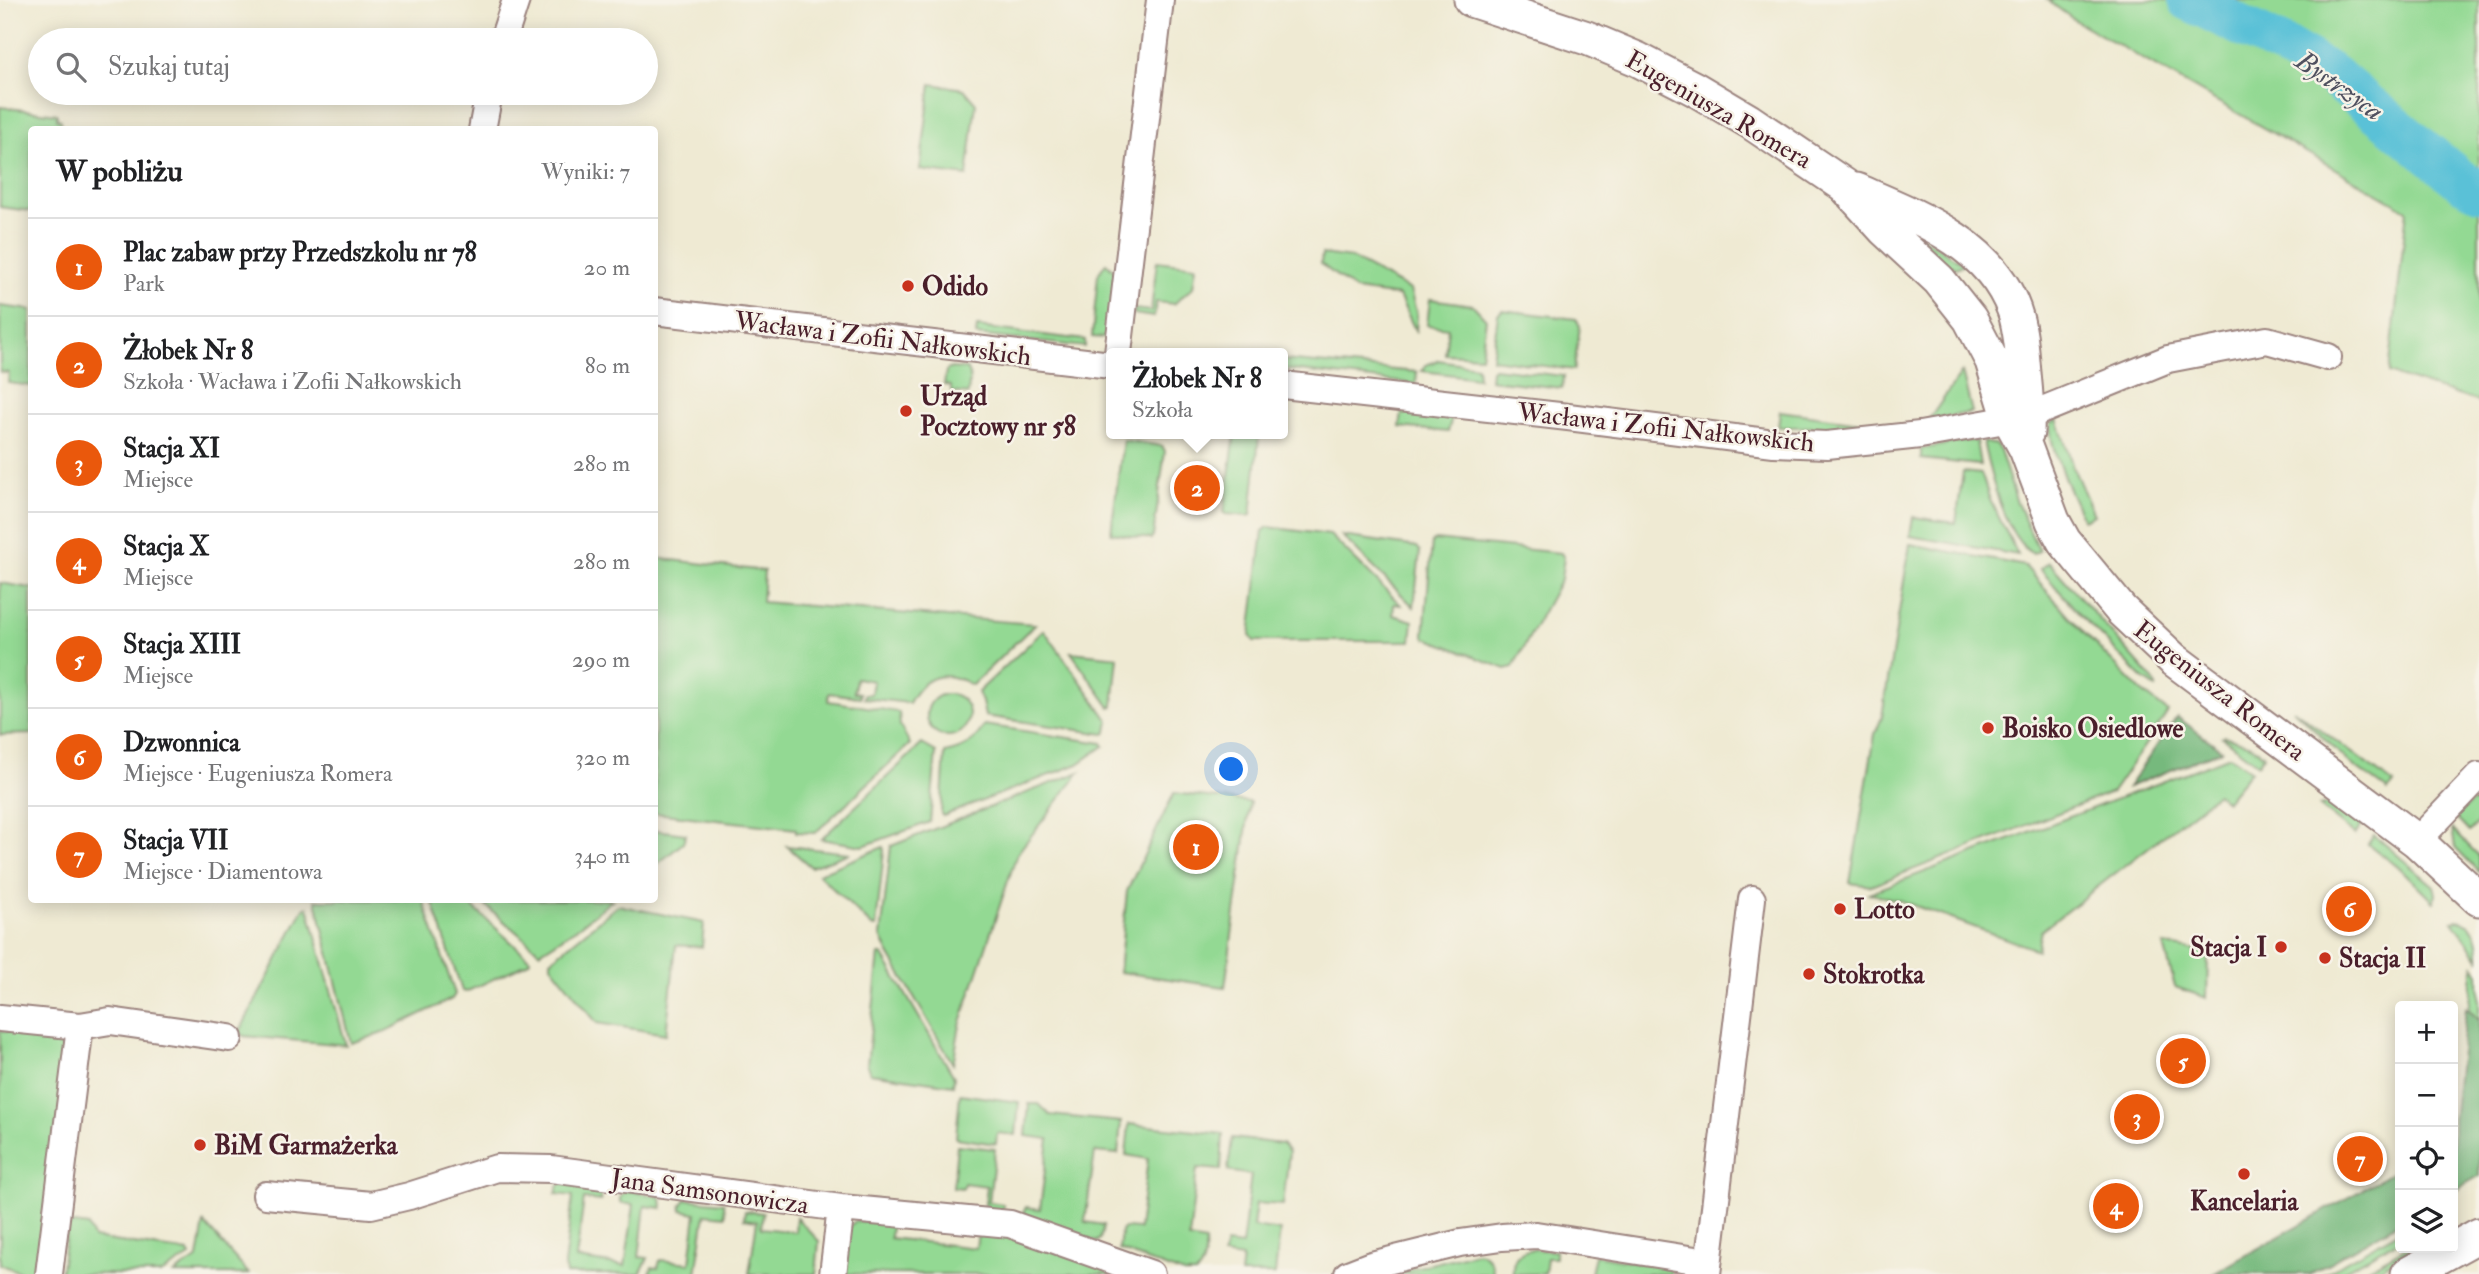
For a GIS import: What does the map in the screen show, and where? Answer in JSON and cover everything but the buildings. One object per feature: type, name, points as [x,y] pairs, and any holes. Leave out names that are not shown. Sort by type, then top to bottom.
[{"type":"street","points":[[507,28],[516,0]]},
{"type":"street","points":[[1119,348],[1160,0]]},
{"type":"street","name":"Eugeniusza Romera","points":[[1471,0],[1567,30],[1637,59],[1749,121],[1844,185],[1917,216],[1974,253],[1998,281],[2014,310],[2018,329],[2019,418],[2026,449],[2046,503],[2064,541],[2121,610],[2184,668],[2417,841],[2475,898]]},
{"type":"street","points":[[483,126],[487,105]]},
{"type":"street","name":"Eugeniusza Romera","points":[[1844,185],[1885,230],[1939,280],[1970,319],[2019,418]]},
{"type":"street","name":"Wacława i Zofii Nałkowskich","points":[[658,311],[1106,364]]},
{"type":"street","name":"Wacława i Zofii Nałkowskich","points":[[1288,386],[1774,443],[1827,445],[1865,442],[2019,418],[2168,359],[2267,340],[2328,357]]},
{"type":"street","points":[[2417,841],[2479,776]]},
{"type":"street","points":[[1348,1274],[1371,1265],[1460,1243],[1536,1235],[1708,1268],[1752,899]]},
{"type":"street","points":[[0,1018],[80,1026],[110,1021],[229,1038]]},
{"type":"street","points":[[49,1274],[80,1026]]},
{"type":"street","name":"Jana Samsonowicza","points":[[266,1195],[371,1205],[497,1168],[551,1169],[841,1208],[1010,1224],[1151,1274]]},
{"type":"street","points":[[833,1274],[841,1208]]},
{"type":"street","points":[[2408,1274],[2479,1235]]},
{"type":"green space","points":[[2047,0],[2479,0],[2479,402],[2389,373],[2407,210],[2073,19]]},
{"type":"green space","points":[[931,84],[964,89],[976,103],[967,176],[920,170]]},
{"type":"green space","points":[[0,107],[57,114],[57,119],[61,120],[60,126],[28,126],[28,211],[0,207]]},
{"type":"green space","points":[[1886,214],[1964,264],[1956,268],[1946,266]]},
{"type":"green space","points":[[1322,254],[1351,258],[1410,290],[1417,315],[1416,332],[1399,296],[1355,290],[1321,264]]},
{"type":"green space","points":[[1157,261],[1196,266],[1193,287],[1174,304],[1156,302],[1154,317],[1134,314],[1134,309],[1151,311]]},
{"type":"green space","points":[[1106,263],[1116,272],[1108,332],[1105,338],[1092,337],[1098,274]]},
{"type":"green space","points":[[1430,299],[1473,305],[1486,319],[1481,356],[1445,354],[1448,328],[1427,325]]},
{"type":"green space","points":[[0,306],[28,310],[28,386],[8,383],[9,373],[0,372]]},
{"type":"green space","points":[[1502,310],[1576,319],[1580,326],[1574,370],[1492,359],[1498,314]]},
{"type":"green space","points":[[977,327],[1085,340],[1085,347],[976,335]]},
{"type":"green space","points":[[1288,360],[1417,372],[1416,384],[1288,370]]},
{"type":"green space","points":[[1438,360],[1477,366],[1478,378],[1422,371],[1426,365]]},
{"type":"green space","points":[[951,368],[967,369],[970,374],[968,394],[951,392],[951,386],[944,385],[946,371]]},
{"type":"green space","points":[[1494,368],[1564,376],[1562,388],[1490,380],[1491,370]]},
{"type":"green space","points":[[1962,372],[1972,412],[1928,421]]},
{"type":"green space","points":[[1402,411],[1452,417],[1448,432],[1400,427]]},
{"type":"green space","points":[[1780,411],[1859,422],[1865,427],[1778,427]]},
{"type":"green space","points":[[2057,419],[2074,470],[2094,515],[2083,520],[2053,443],[2051,423]]},
{"type":"green space","points":[[1234,439],[1259,439],[1251,515],[1224,512]]},
{"type":"green space","points":[[1123,440],[1162,446],[1165,451],[1151,539],[1111,533]]},
{"type":"green space","points":[[1976,441],[1980,465],[1921,459],[1921,449]]},
{"type":"green space","points":[[1983,442],[1996,445],[2000,451],[2017,503],[2039,551],[2033,554],[2023,546],[2006,519],[1994,487]]},
{"type":"green space","points":[[1963,472],[1981,474],[1990,500],[2018,555],[1910,536],[1913,517],[1956,523]]},
{"type":"green space","points":[[1268,527],[1330,535],[1401,605],[1394,604],[1393,615],[1413,621],[1411,641],[1254,641],[1250,635],[1263,531]]},
{"type":"green space","points":[[1342,536],[1417,547],[1420,551],[1414,607]]},
{"type":"green space","points":[[1435,540],[1561,553],[1564,558],[1561,579],[1513,667],[1506,669],[1424,635],[1432,542]]},
{"type":"green space","points":[[1910,544],[2025,566],[2084,633],[2141,691],[2168,712],[2112,792],[1871,886],[1850,883],[1875,734],[1882,717]]},
{"type":"green space","points":[[658,558],[764,571],[762,602],[1035,624],[972,685],[952,677],[936,678],[921,686],[909,703],[864,698],[864,694],[871,694],[873,681],[856,678],[854,692],[860,693],[860,697],[829,693],[828,701],[899,712],[900,726],[910,744],[815,833],[796,832],[796,829],[658,813]]},
{"type":"green space","points":[[2049,562],[2146,672],[2156,688],[2143,679],[2082,617],[2040,569]]},
{"type":"green space","points":[[0,583],[28,588],[28,734],[0,735]]},
{"type":"green space","points":[[1044,630],[1109,721],[1104,734],[985,716],[978,692]]},
{"type":"green space","points":[[1071,652],[1118,657],[1113,706],[1110,707]]},
{"type":"green space","points":[[948,694],[963,700],[969,715],[963,730],[948,736],[933,730],[927,715],[933,700]]},
{"type":"green space","points":[[2293,709],[2394,784],[2388,791],[2352,765]]},
{"type":"green space","points":[[2177,717],[2222,750],[2128,787]]},
{"type":"green space","points":[[984,725],[1102,743],[1104,746],[1078,764],[943,816],[945,753],[968,744]]},
{"type":"green space","points":[[2222,737],[2251,745],[2264,755],[2258,764]]},
{"type":"green space","points":[[922,744],[936,752],[930,822],[863,846],[821,839]]},
{"type":"green space","points":[[2230,756],[2251,771],[2226,801],[2217,794],[2041,931],[2037,950],[1902,901],[1869,893]]},
{"type":"green space","points":[[1080,772],[1017,854],[960,1025],[953,1064],[881,936],[891,846]]},
{"type":"green space","points":[[1174,793],[1250,802],[1225,987],[1119,972],[1127,891]]},
{"type":"green space","points":[[2472,802],[2479,802],[2479,821],[2469,832],[2455,817]]},
{"type":"green space","points":[[2333,803],[2362,825],[2355,835],[2319,806]]},
{"type":"green space","points":[[2452,829],[2479,856],[2479,872],[2455,847]]},
{"type":"green space","points":[[658,830],[686,834],[683,843],[658,864]]},
{"type":"green space","points":[[2374,835],[2434,886],[2434,902],[2402,870],[2368,844]]},
{"type":"green space","points":[[787,846],[850,853],[811,867]]},
{"type":"green space","points":[[883,847],[884,850],[876,927],[818,874]]},
{"type":"green space","points":[[317,903],[424,903],[455,994],[452,999],[380,1034],[351,1043]]},
{"type":"green space","points":[[433,903],[468,903],[530,959],[529,962],[466,992],[462,991]]},
{"type":"green space","points":[[483,903],[608,903],[577,928],[540,952]]},
{"type":"green space","points":[[618,905],[704,923],[702,947],[676,945],[666,1034],[597,1023],[551,965],[551,960]]},
{"type":"green space","points":[[308,907],[346,1045],[243,1036],[240,1031],[304,908]]},
{"type":"green space","points":[[2458,920],[2469,925],[2476,934],[2479,958],[2453,921]]},
{"type":"green space","points":[[2164,945],[2208,953],[2207,998],[2175,987]]},
{"type":"green space","points":[[879,954],[882,954],[954,1077],[953,1085],[870,1073],[867,1065]]},
{"type":"green space","points":[[2474,965],[2479,974],[2479,1020],[2469,1010]]},
{"type":"green space","points":[[2466,1007],[2479,1020],[2479,1176],[2458,1188],[2458,1127],[2458,1077]]},
{"type":"green space","points":[[0,1031],[32,1033],[50,1038],[64,1050],[69,1061],[38,1274],[24,1274],[0,1264]]},
{"type":"green space","points":[[960,1094],[1019,1102],[1016,1135],[997,1133],[996,1144],[956,1138]]},
{"type":"green space","points":[[1029,1104],[1039,1104],[1050,1115],[1121,1122],[1118,1154],[1095,1152],[1085,1222],[1104,1225],[1097,1242],[1022,1215],[1026,1207],[1040,1209],[1049,1139],[1026,1136]]},
{"type":"green space","points":[[1129,1124],[1223,1134],[1221,1170],[1197,1168],[1189,1239],[1205,1242],[1205,1251],[1203,1263],[1196,1274],[1184,1274],[1119,1250],[1121,1231],[1124,1228],[1139,1229],[1148,1159],[1126,1155]]},
{"type":"green space","points":[[1232,1138],[1282,1144],[1289,1152],[1283,1205],[1256,1203],[1253,1227],[1280,1231],[1275,1274],[1240,1274],[1242,1258],[1223,1255],[1226,1244],[1242,1246],[1251,1175],[1228,1171]]},
{"type":"green space","points":[[957,1145],[995,1149],[989,1202],[1003,1204],[1003,1212],[984,1213],[987,1186],[964,1183],[963,1188],[953,1187]]},
{"type":"green space","points":[[2395,1171],[2395,1225],[2310,1274],[2213,1274]]},
{"type":"green space","points":[[562,1183],[596,1185],[601,1194],[601,1201],[584,1199],[576,1259],[625,1266],[634,1205],[620,1203],[620,1197],[626,1190],[661,1197],[662,1208],[645,1206],[639,1257],[648,1258],[640,1274],[566,1274],[564,1265],[573,1196],[556,1194]]},
{"type":"green space","points":[[686,1199],[724,1203],[725,1216],[705,1214],[696,1274],[649,1274],[652,1267],[658,1268],[660,1260],[690,1263],[696,1213],[681,1210]]},
{"type":"green space","points":[[745,1211],[763,1213],[761,1228],[795,1232],[796,1217],[819,1241],[816,1274],[749,1274],[757,1221],[744,1219]]},
{"type":"green space","points":[[855,1221],[891,1222],[890,1238],[976,1248],[978,1232],[1017,1237],[1121,1274],[843,1274],[849,1227]]},
{"type":"green space","points":[[204,1223],[249,1274],[174,1274],[198,1258]]},
{"type":"green space","points":[[68,1225],[88,1226],[93,1238],[188,1252],[190,1256],[161,1274],[60,1274]]},
{"type":"green space","points":[[2395,1234],[2395,1243],[2338,1274],[2324,1274]]},
{"type":"green space","points":[[1532,1249],[1555,1251],[1555,1258],[1547,1258],[1545,1274],[1513,1274],[1516,1257]]},
{"type":"green space","points":[[1478,1252],[1490,1260],[1493,1274],[1391,1274]]},
{"type":"green space","points":[[2396,1253],[2408,1253],[2369,1274],[2357,1274]]},
{"type":"green space","points":[[1595,1255],[1672,1268],[1670,1274],[1591,1274]]},
{"type":"waterway","name":"Bystrzyca","points":[[2189,0],[2289,49],[2332,75],[2463,182],[2479,190]]},
{"type":"place","name":"Odido","points":[[908,286]]},
{"type":"place","name":"Urząd Pocztowy nr 58","points":[[906,411]]},
{"type":"place","name":"Żłobek Nr 8","points":[[1197,488]]},
{"type":"place","name":"Boisko Osiedlowe","points":[[1988,728]]},
{"type":"place","name":"Plac zabaw przy Przedszkolu nr 78","points":[[1196,847]]},
{"type":"place","name":"Lotto","points":[[1840,909]]},
{"type":"place","name":"Dzwonnica","points":[[2349,909]]},
{"type":"place","name":"Stacja I","points":[[2281,947]]},
{"type":"place","name":"Stacja II","points":[[2325,958]]},
{"type":"place","name":"Stokrotka","points":[[1809,974]]},
{"type":"place","name":"Stacja XIII","points":[[2183,1061]]},
{"type":"place","name":"Stacja XI","points":[[2137,1117]]},
{"type":"place","name":"BiM Garmażerka","points":[[200,1145]]},
{"type":"place","name":"Stacja VII","points":[[2360,1159]]},
{"type":"place","name":"Kancelaria","points":[[2244,1174]]},
{"type":"place","name":"Stacja X","points":[[2116,1206]]}]
